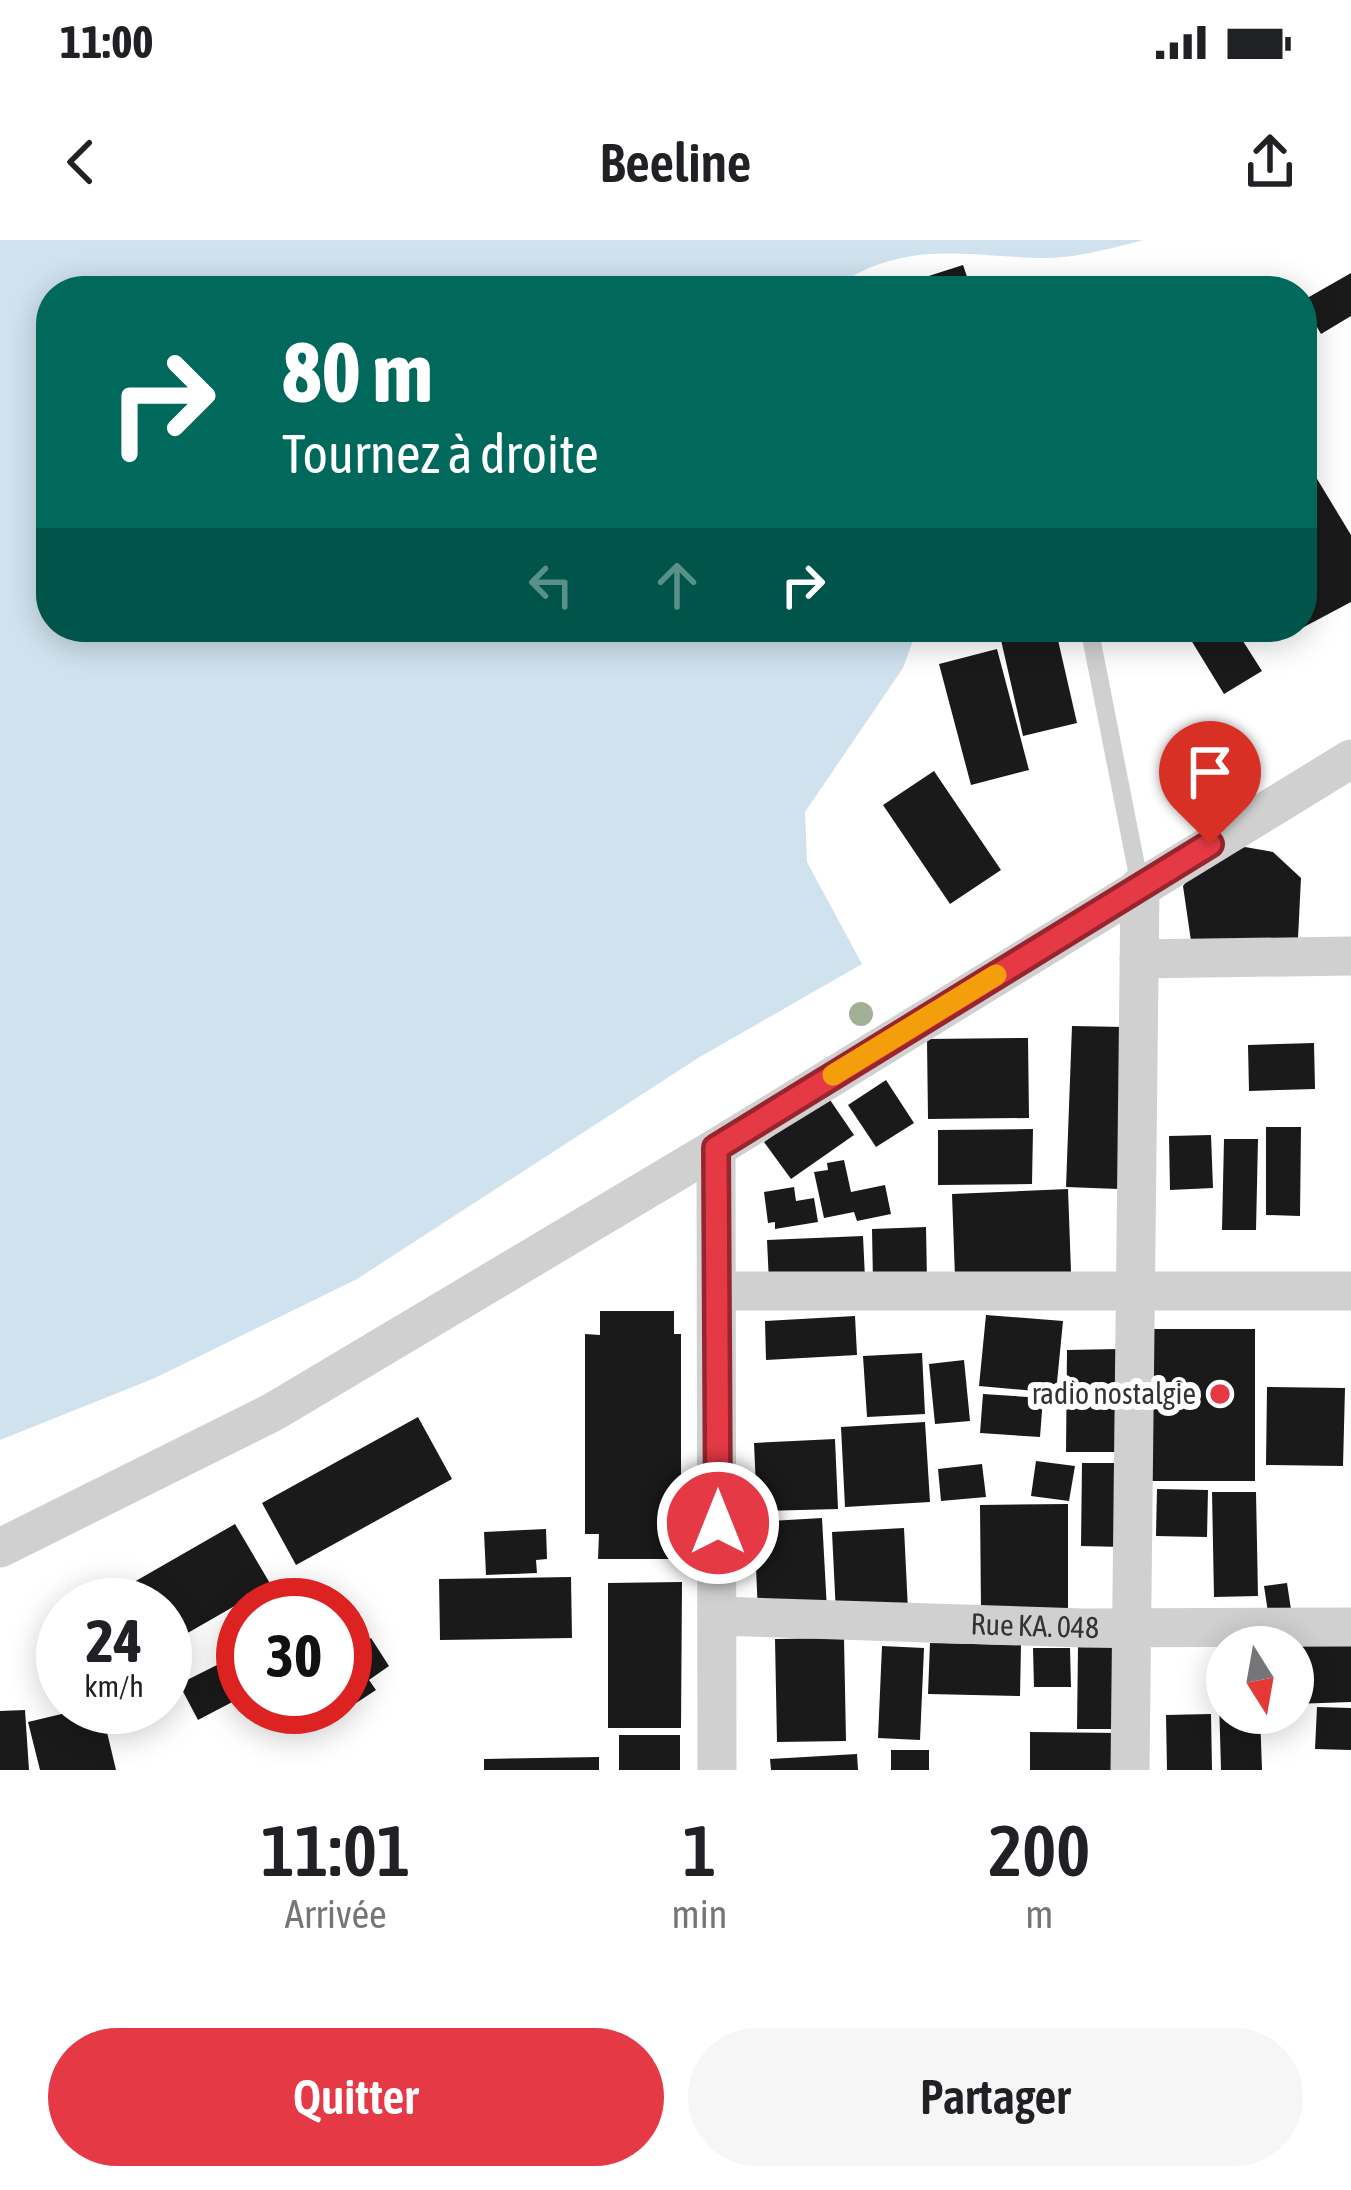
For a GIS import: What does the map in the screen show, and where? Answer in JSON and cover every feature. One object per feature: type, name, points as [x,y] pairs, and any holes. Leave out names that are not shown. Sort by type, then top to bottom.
[{"type":"street","points":[[0,1548],[273,1412],[716,1148],[1351,759]]},
{"type":"street","points":[[1130,1770],[1140,886]]},
{"type":"street","points":[[1139,959],[1351,956]]},
{"type":"street","points":[[716,1148],[717,1770]]},
{"type":"street","points":[[718,1291],[1351,1291]]},
{"type":"street","name":"Rue KA. 048","points":[[718,1616],[1131,1628],[1351,1628]]},
{"type":"lane","points":[[1092,642],[1140,886]]},
{"type":"water","points":[[0,240],[1144,240],[1056,258],[918,255],[854,276],[36,276],[36,642],[913,642],[903,668],[805,812],[807,862],[862,964],[698,1058],[357,1279],[155,1378],[0,1440]]},
{"type":"building","points":[[963,265],[967,276],[929,276]]},
{"type":"building","points":[[1351,273],[1351,316],[1321,334],[1317,327],[1317,292]]},
{"type":"building","points":[[1317,479],[1351,535],[1351,602],[1317,620]]},
{"type":"building","points":[[1001,642],[1058,642],[1077,723],[1023,736]]},
{"type":"building","points":[[1192,642],[1244,642],[1262,671],[1224,694]]},
{"type":"building","points":[[997,649],[1029,770],[971,785],[939,664]]},
{"type":"building","points":[[934,771],[1001,870],[950,904],[883,805]]},
{"type":"building","points":[[1245,847],[1273,852],[1301,878],[1298,938],[1191,941],[1183,886],[1205,858]]},
{"type":"building","points":[[1072,1026],[1125,1027],[1119,1189],[1066,1187]]},
{"type":"building","points":[[1028,1038],[1029,1118],[928,1119],[927,1039]]},
{"type":"building","points":[[1314,1043],[1315,1089],[1249,1091],[1248,1045]]},
{"type":"building","points":[[886,1080],[914,1123],[876,1147],[848,1105]]},
{"type":"building","points":[[828,1097],[854,1135],[791,1179],[764,1142]]},
{"type":"building","points":[[1266,1127],[1301,1127],[1300,1216],[1266,1215]]},
{"type":"building","points":[[1033,1129],[1032,1184],[938,1185],[938,1130]]},
{"type":"building","points":[[1211,1135],[1213,1188],[1170,1190],[1169,1136]]},
{"type":"building","points":[[1224,1139],[1258,1139],[1256,1230],[1222,1230]]},
{"type":"building","points":[[844,1160],[851,1192],[885,1185],[891,1214],[857,1221],[854,1212],[824,1218],[814,1172]]},
{"type":"building","points":[[794,1187],[796,1201],[814,1198],[818,1222],[775,1229],[775,1222],[768,1223],[764,1192]]},
{"type":"building","points":[[1068,1189],[1071,1272],[955,1277],[952,1194]]},
{"type":"building","points":[[926,1227],[927,1280],[873,1281],[872,1229]]},
{"type":"building","points":[[863,1236],[865,1278],[769,1282],[767,1240]]},
{"type":"building","points":[[600,1311],[674,1311],[674,1334],[681,1334],[681,1533],[670,1533],[670,1559],[598,1559],[599,1534],[585,1534],[585,1334],[600,1335]]},
{"type":"building","points":[[986,1315],[1063,1321],[1056,1393],[979,1386]]},
{"type":"building","points":[[855,1316],[857,1355],[766,1360],[765,1321]]},
{"type":"building","points":[[1152,1329],[1255,1329],[1255,1481],[1152,1481]]},
{"type":"building","points":[[1120,1349],[1120,1452],[1066,1452],[1067,1350]]},
{"type":"building","points":[[922,1353],[925,1414],[867,1417],[863,1356]]},
{"type":"building","points":[[964,1360],[970,1421],[935,1424],[929,1364]]},
{"type":"building","points":[[1267,1387],[1345,1388],[1343,1466],[1266,1465]]},
{"type":"building","points":[[983,1394],[1043,1398],[1040,1437],[980,1433]]},
{"type":"building","points":[[418,1417],[452,1479],[296,1565],[262,1503]]},
{"type":"building","points":[[925,1422],[930,1502],[845,1507],[841,1427]]},
{"type":"building","points":[[835,1439],[838,1509],[757,1511],[754,1443]]},
{"type":"building","points":[[1036,1461],[1075,1466],[1069,1501],[1031,1496]]},
{"type":"building","points":[[1082,1463],[1124,1463],[1123,1547],[1081,1546]]},
{"type":"building","points":[[982,1464],[986,1497],[941,1501],[938,1469]]},
{"type":"building","points":[[1157,1489],[1208,1490],[1207,1537],[1156,1536]]},
{"type":"building","points":[[1212,1492],[1256,1492],[1258,1596],[1214,1597]]},
{"type":"building","points":[[1068,1504],[1068,1610],[981,1610],[980,1505]]},
{"type":"building","points":[[822,1518],[827,1610],[758,1613],[754,1522]]},
{"type":"building","points":[[235,1524],[267,1578],[216,1578],[216,1617],[192,1630],[192,1578],[141,1578]]},
{"type":"building","points":[[904,1528],[908,1610],[836,1614],[832,1532]]},
{"type":"building","points":[[546,1529],[547,1559],[536,1560],[537,1573],[486,1575],[484,1532]]},
{"type":"building","points":[[571,1577],[572,1638],[440,1640],[439,1579]]},
{"type":"building","points":[[682,1582],[681,1728],[608,1728],[608,1583]]},
{"type":"building","points":[[1287,1583],[1292,1616],[1269,1619],[1264,1586]]},
{"type":"building","points":[[844,1638],[846,1741],[777,1742],[775,1639]]},
{"type":"building","points":[[1314,1638],[1351,1638],[1351,1702],[1314,1703]]},
{"type":"building","points":[[372,1640],[389,1666],[372,1678]]},
{"type":"building","points":[[930,1643],[1021,1645],[1020,1696],[928,1694]]},
{"type":"building","points":[[882,1646],[924,1648],[920,1740],[878,1738]]},
{"type":"building","points":[[1078,1647],[1124,1648],[1123,1729],[1077,1729]]},
{"type":"building","points":[[1033,1648],[1070,1648],[1071,1687],[1034,1687]]},
{"type":"building","points":[[216,1666],[216,1711],[198,1720],[192,1709],[192,1678]]},
{"type":"building","points":[[1317,1707],[1351,1708],[1351,1750],[1315,1749]]},
{"type":"building","points":[[25,1710],[29,1770],[0,1770],[0,1711]]},
{"type":"building","points":[[1206,1714],[1212,1770],[1167,1770],[1166,1715]]},
{"type":"building","points":[[36,1720],[36,1734],[107,1734],[116,1770],[40,1770],[28,1722]]},
{"type":"building","points":[[1030,1732],[1120,1733],[1120,1770],[1030,1770]]},
{"type":"building","points":[[1220,1734],[1261,1734],[1262,1770],[1221,1770]]},
{"type":"building","points":[[619,1735],[680,1735],[680,1770],[619,1770]]},
{"type":"building","points":[[891,1750],[929,1750],[929,1770],[891,1770]]},
{"type":"building","points":[[857,1754],[858,1770],[771,1770],[770,1759]]},
{"type":"building","points":[[599,1757],[599,1770],[484,1770],[484,1759]]},
{"type":"slow traffic","points":[[833,1075],[996,975]]},
{"type":"place","name":"radio nostalgie","points":[[1220,1394]]},
{"type":"route","points":[[718,1523],[716,1148],[1210,844]]}]
